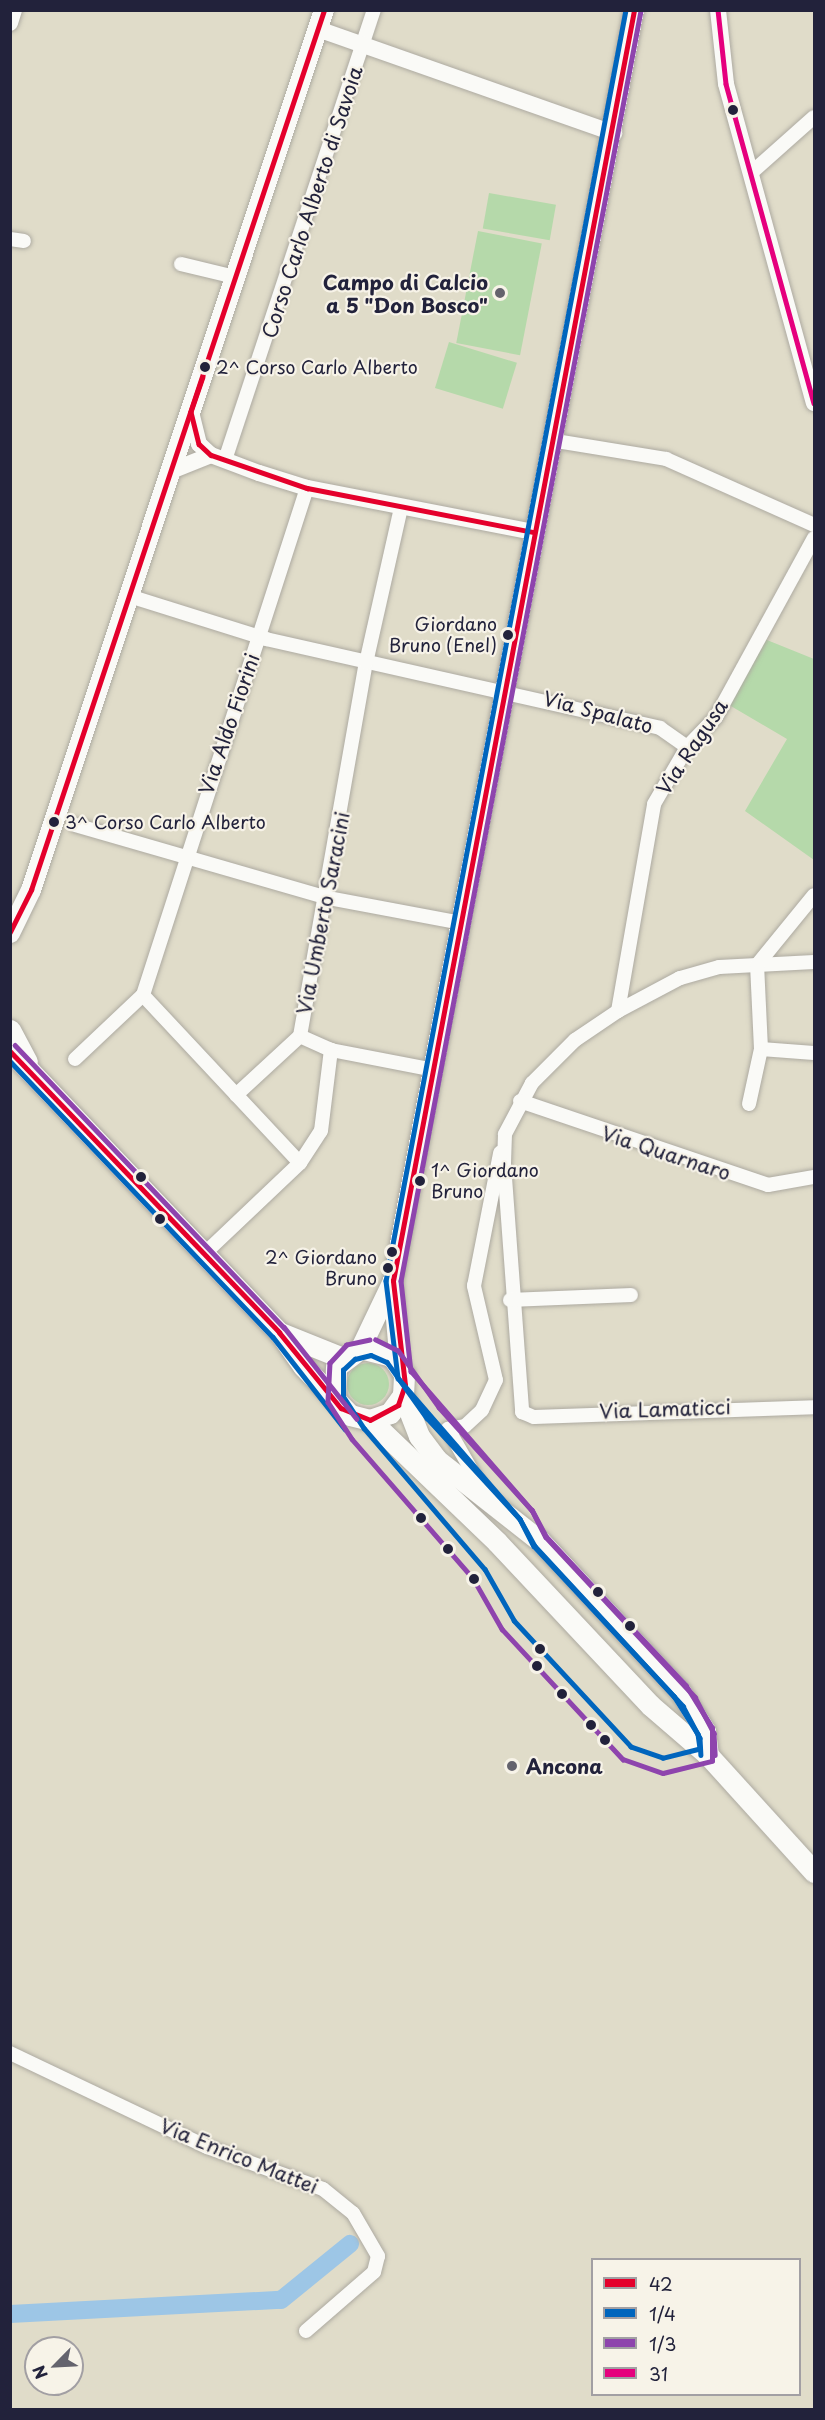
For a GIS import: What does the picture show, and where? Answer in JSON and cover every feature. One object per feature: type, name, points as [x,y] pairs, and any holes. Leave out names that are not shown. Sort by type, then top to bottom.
[{"type":"main road","points":[[361,1348],[393,1281],[435,1070],[550,440],[614,134],[634,10]]},
{"type":"main road","name":"Corso Carlo Alberto di Savoia","points":[[10,933],[31,890],[321,20]]},
{"type":"main road","points":[[10,1030],[28,1065]]},
{"type":"main road","points":[[10,1050],[28,1065],[279,1332],[350,1415],[370,1420],[505,1550],[650,1705],[708,1755],[814,1872]]},
{"type":"main road","points":[[393,1281],[403,1395],[426,1448],[497,1509],[540,1541],[684,1697],[705,1731],[708,1755]]},
{"type":"main road","points":[[279,1332],[343,1358]]},
{"type":"main road","points":[[335,1399],[333,1377],[343,1358],[361,1348],[382,1350],[400,1366]]},
{"type":"main road","points":[[370,1420],[390,1413],[403,1395]]},
{"type":"street","points":[[10,23],[14,10]]},
{"type":"street","name":"Corso Carlo Alberto di Savoia","points":[[218,458],[375,10]]},
{"type":"street","points":[[718,10],[719,52],[814,403]]},
{"type":"street","name":"Corso Carlo Alberto di Savoia","points":[[321,20],[363,45]]},
{"type":"street","points":[[363,45],[614,134]]},
{"type":"street","points":[[751,173],[814,117]]},
{"type":"street","points":[[181,264],[235,277]]},
{"type":"street","points":[[191,412],[199,444],[218,458],[307,488],[534,532]]},
{"type":"street","points":[[550,440],[666,459],[814,525]]},
{"type":"street","points":[[171,471],[218,458]]},
{"type":"street","name":"Via Aldo Fiorini","points":[[143,995],[183,860],[307,488]]},
{"type":"street","name":"Via Umberto Saracini","points":[[401,508],[366,663],[328,898],[300,1036],[331,1050],[435,1070]]},
{"type":"street","name":"Via Ragusa","points":[[618,1011],[654,804],[687,747],[716,717],[814,538]]},
{"type":"street","name":"Via Spalato","points":[[129,596],[258,637],[660,728],[687,747]]},
{"type":"street","points":[[75,825],[183,860],[328,898],[461,923]]},
{"type":"street","points":[[749,1104],[761,1049],[757,965],[814,895]]},
{"type":"street","points":[[497,1509],[458,1455],[447,1429],[465,1426],[482,1410],[496,1380],[474,1286],[475,1263],[505,1134],[520,1101],[546,1065],[618,1011],[680,978],[718,967],[814,962]]},
{"type":"street","points":[[75,1059],[143,995],[300,1163]]},
{"type":"street","points":[[236,1095],[300,1036]]},
{"type":"street","points":[[761,1049],[814,1053]]},
{"type":"street","points":[[204,1254],[300,1163],[321,1131],[331,1050]]},
{"type":"street","name":"Via Quarnaro","points":[[520,1101],[768,1185],[814,1177]]},
{"type":"street","points":[[505,1134],[510,1300],[631,1295]]},
{"type":"street","name":"Via Lamaticci","points":[[510,1300],[519,1407],[534,1416],[814,1407]]},
{"type":"street","name":"Via Enrico Mattei","points":[[10,2053],[207,2147],[323,2189],[353,2212],[376,2248],[374,2272],[306,2331]]},
{"type":"green space","points":[[489,193],[556,205],[550,240],[483,228]]},
{"type":"green space","name":"Campo di Calcio a 5 \"Don Bosco\"","points":[[478,231],[542,243],[520,355],[456,343]]},
{"type":"green space","points":[[449,342],[517,363],[503,409],[435,388]]},
{"type":"green space","points":[[762,638],[814,659],[814,860],[745,811],[787,739],[724,702]]},
{"type":"green space","points":[[368,1363],[376,1364],[383,1369],[388,1376],[388,1392],[383,1399],[376,1404],[368,1405],[360,1404],[353,1399],[348,1392],[347,1384],[348,1376],[353,1369],[360,1364]]},
{"type":"waterway","points":[[10,2314],[281,2300],[350,2244]]},
{"type":"transit line","name":"42","points":[[10,932],[31,890],[324,10]]},
{"type":"transit line","name":"1/4","points":[[626,10],[386,1281],[398,1378],[520,1519],[534,1546],[683,1706],[700,1738],[701,1755]]},
{"type":"transit line","name":"42","points":[[10,1051],[279,1332],[341,1408],[370,1420],[398,1405],[405,1385],[393,1281],[634,10]]},
{"type":"transit line","name":"31","points":[[718,10],[726,84],[814,403]]},
{"type":"transit line","name":"1/3","points":[[641,11],[401,1281],[411,1371],[532,1510],[546,1537],[695,1697],[714,1733],[715,1755]]},
{"type":"transit line","name":"42","points":[[203,377],[191,412],[199,444],[211,455],[307,488],[534,532]]},
{"type":"transit line","name":"1/3","points":[[15,1045],[284,1327],[357,1419]]},
{"type":"transit line","name":"1/4","points":[[10,1061],[273,1337],[345,1429]]},
{"type":"transit line","name":"1/3","points":[[370,1340],[347,1345],[330,1363],[328,1402],[352,1439],[473,1578],[502,1629],[623,1759],[663,1773],[712,1761],[712,1728],[686,1686],[546,1537],[532,1511],[439,1408],[398,1351],[375,1340]]},
{"type":"transit line","name":"1/4","points":[[371,1355],[387,1362],[427,1418],[520,1519],[535,1546],[674,1696],[698,1734],[700,1749],[663,1758],[631,1747],[514,1621],[485,1570],[364,1429],[343,1397],[343,1370],[355,1359],[371,1355]]},
{"type":"place","name":"Campo di Calcio a 5 \"Don Bosco\"","points":[[500,293]]},
{"type":"place","name":"2^ Corso Carlo Alberto","points":[[205,367]]},
{"type":"place","name":"Giordano Bruno (Enel)","points":[[508,635]]},
{"type":"place","name":"3^ Corso Carlo Alberto","points":[[54,822]]},
{"type":"place","name":"1^ Giordano Bruno","points":[[420,1181]]},
{"type":"place","name":"2^ Giordano Bruno","points":[[388,1268]]},
{"type":"place","name":"Ancona","points":[[512,1766]]}]
